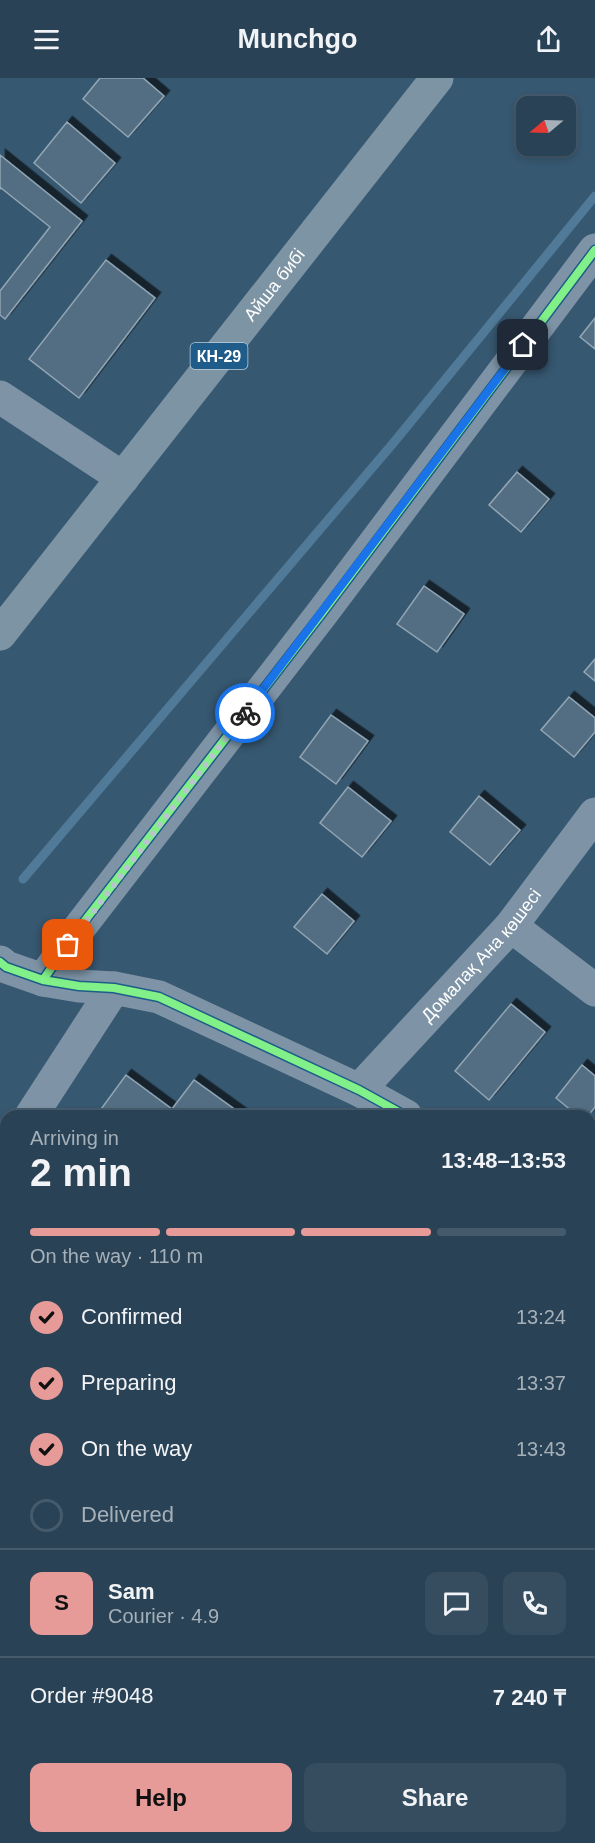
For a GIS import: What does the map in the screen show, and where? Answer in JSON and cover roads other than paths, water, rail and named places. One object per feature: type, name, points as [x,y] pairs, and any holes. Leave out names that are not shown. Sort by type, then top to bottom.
[{"type":"main road","name":"Айша бибі","points":[[0,634],[437,78]]},
{"type":"street","points":[[44,980],[80,927],[323,612],[595,250]]},
{"type":"street","points":[[0,397],[123,478]]},
{"type":"street","name":"Домалақ Ана көшесі","points":[[359,1090],[511,926],[595,814]]},
{"type":"street","points":[[511,926],[595,990]]},
{"type":"street","points":[[3,965],[44,980],[79,986],[114,988],[159,997],[359,1090],[395,1110]]},
{"type":"street","points":[[35,1110],[114,988]]},
{"type":"waterway","points":[[23,879],[395,441],[595,196]]}]
